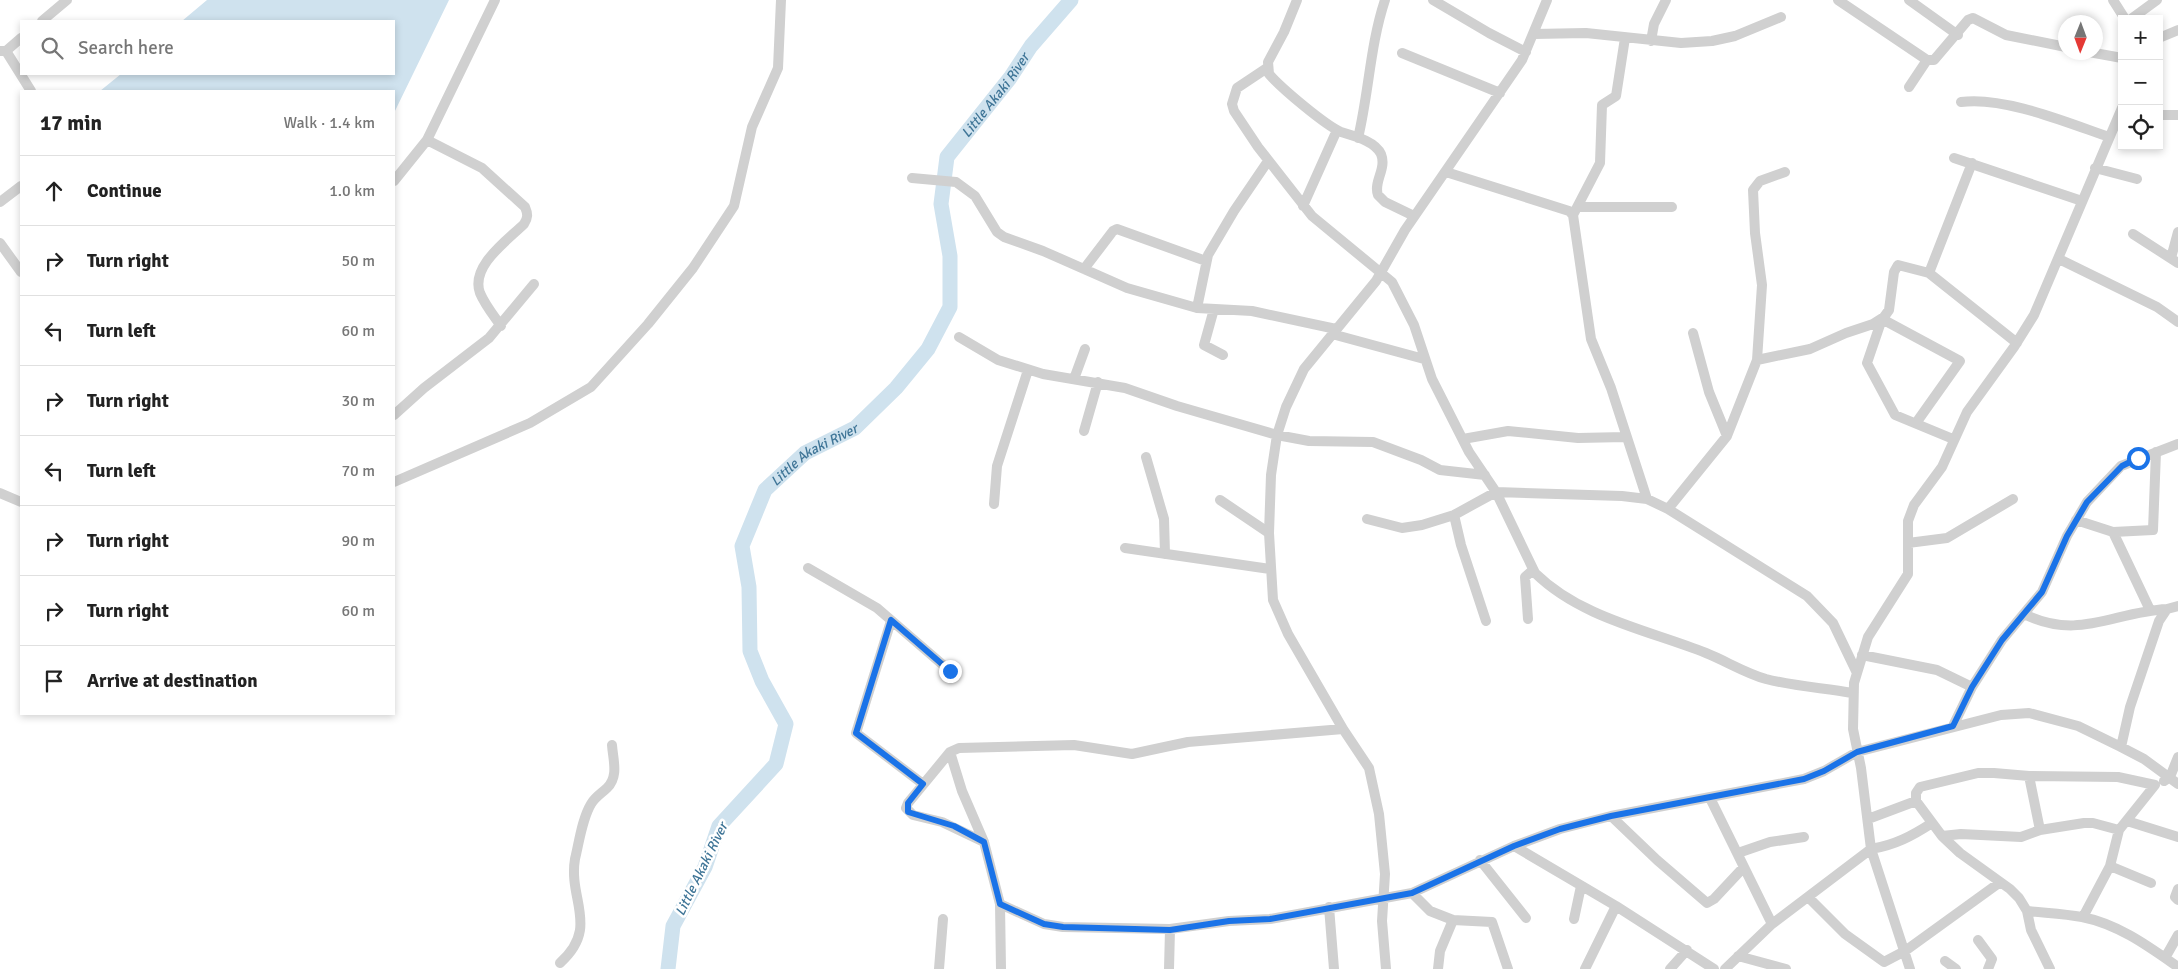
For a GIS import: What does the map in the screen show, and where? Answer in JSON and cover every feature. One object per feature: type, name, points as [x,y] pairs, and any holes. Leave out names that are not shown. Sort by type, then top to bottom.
[{"type":"street","points":[[43,20],[67,0]]},
{"type":"street","points":[[395,180],[427,140],[495,0]]},
{"type":"street","points":[[395,482],[530,423],[591,387],[648,324],[693,268],[734,206],[752,127],[778,68],[781,0]]},
{"type":"street","points":[[1297,0],[1284,32],[1268,62],[1267,68],[1273,79],[1337,130],[1366,141],[1380,151],[1382,169],[1377,188],[1378,195],[1385,202],[1414,216]]},
{"type":"street","points":[[1358,138],[1365,105],[1373,40],[1386,0]]},
{"type":"street","points":[[1433,0],[1526,52]]},
{"type":"street","points":[[1386,969],[1382,921],[1384,897],[1382,840],[1373,780],[1362,754],[1343,729],[1279,618],[1273,600],[1269,533],[1271,474],[1278,435],[1286,407],[1304,369],[1381,274],[1414,216],[1500,93],[1526,52],[1547,0]]},
{"type":"street","points":[[1651,41],[1654,24],[1666,0]]},
{"type":"street","points":[[1838,0],[1927,60],[1934,60],[1958,35],[1968,20],[1973,18],[2006,34],[2058,45]]},
{"type":"street","points":[[1909,0],[1958,35]]},
{"type":"street","points":[[2113,0],[2122,15]]},
{"type":"street","points":[[2136,15],[2157,0]]},
{"type":"street","points":[[1534,34],[1586,33],[1681,43],[1721,40],[1781,17]]},
{"type":"street","points":[[2163,36],[2178,30]]},
{"type":"street","points":[[1625,38],[1616,96],[1602,105],[1600,163],[1576,211],[1592,339],[1611,388],[1625,437],[1647,499]]},
{"type":"street","points":[[20,39],[3,51],[30,90]]},
{"type":"street","points":[[1402,52],[1500,93]]},
{"type":"street","points":[[2103,55],[2118,57]]},
{"type":"street","points":[[1909,87],[1927,60]]},
{"type":"street","points":[[1267,68],[1236,88],[1232,104],[1234,111],[1268,161],[1303,206],[1392,282],[1414,325],[1432,379],[1463,439],[1496,492],[1533,570],[1545,582],[1574,602],[1634,629],[1705,653],[1766,679],[1852,693]]},
{"type":"street","points":[[1961,102],[2000,104],[2045,115],[2109,137]]},
{"type":"street","points":[[2163,115],[2178,115]]},
{"type":"street","points":[[1910,969],[1871,850],[1861,768],[1852,729],[1852,693],[1862,655],[1880,617],[1908,574],[1910,516],[1914,505],[1942,467],[1952,439],[1967,412],[2017,343],[2034,315],[2118,118]]},
{"type":"street","points":[[1303,206],[1337,130]]},
{"type":"street","points":[[427,140],[482,168],[525,207],[528,212],[528,218],[524,224],[490,258],[480,276],[479,291],[501,326]]},
{"type":"street","points":[[1954,158],[2082,201]]},
{"type":"street","points":[[1197,308],[1206,261],[1234,212],[1268,161]]},
{"type":"street","points":[[1929,273],[1972,163]]},
{"type":"street","points":[[2095,168],[2137,179]]},
{"type":"street","points":[[1446,172],[1560,208],[1576,211],[1672,208]]},
{"type":"street","points":[[1668,509],[1727,436],[1757,360],[1762,285],[1755,233],[1754,190],[1760,181],[1785,172]]},
{"type":"street","points":[[915,178],[956,182],[975,196],[997,232],[1004,237],[1127,288],[1197,308],[1252,311],[1334,332],[1424,359]]},
{"type":"street","points":[[0,202],[20,187]]},
{"type":"street","points":[[1084,269],[1113,231],[1117,229],[1206,261]]},
{"type":"street","points":[[2133,234],[2175,261],[2178,232]]},
{"type":"street","points":[[0,242],[20,271]]},
{"type":"street","points":[[2059,259],[2157,307],[2178,322]]},
{"type":"street","points":[[1952,439],[1895,415],[1867,363],[1882,319],[1889,310],[1895,267],[1902,265],[1929,273],[2017,343]]},
{"type":"street","points":[[395,414],[501,326],[534,284]]},
{"type":"street","points":[[1214,309],[1204,345],[1223,355]]},
{"type":"street","points":[[1757,360],[1810,349],[1882,319]]},
{"type":"street","points":[[1882,319],[1960,362],[1916,423]]},
{"type":"street","points":[[1693,334],[1709,392],[1727,436]]},
{"type":"street","points":[[959,336],[998,360],[1028,370],[1125,388],[1177,406],[1278,435],[1310,441],[1373,442],[1421,460],[1440,470],[1485,475]]},
{"type":"street","points":[[1074,379],[1085,349]]},
{"type":"street","points":[[994,504],[997,466],[1028,370]]},
{"type":"street","points":[[1084,430],[1098,382]]},
{"type":"street","points":[[1463,439],[1508,431],[1578,438],[1625,437]]},
{"type":"street","points":[[1953,726],[1972,687],[2002,640],[2042,592],[2076,520],[2087,502],[2122,466],[2178,444]]},
{"type":"street","points":[[2076,520],[2113,532],[2153,530],[2156,452]]},
{"type":"street","points":[[1146,457],[1164,519],[1164,554]]},
{"type":"street","points":[[1367,520],[1402,528],[1422,525],[1454,515],[1496,492],[1622,496],[1647,499],[1668,509],[1772,572],[1818,606],[1833,623],[1857,673]]},
{"type":"street","points":[[0,493],[20,502]]},
{"type":"street","points":[[1908,543],[1947,538],[2013,498]]},
{"type":"street","points":[[1220,500],[1269,533]]},
{"type":"street","points":[[1454,515],[1461,545],[1486,621]]},
{"type":"street","points":[[2113,532],[2150,610]]},
{"type":"street","points":[[1124,548],[1270,569]]},
{"type":"street","points":[[808,568],[877,608],[950,671]]},
{"type":"street","points":[[1528,620],[1525,577],[1533,570]]},
{"type":"street","points":[[2024,614],[2047,624],[2082,626],[2098,624],[2150,610],[2178,606]]},
{"type":"street","points":[[2121,747],[2130,707],[2159,621],[2166,609]]},
{"type":"street","points":[[891,620],[856,733],[923,784]]},
{"type":"street","points":[[1862,655],[1937,670],[1972,687]]},
{"type":"street","points":[[1000,904],[1044,924],[1063,927],[1170,930],[1229,921],[1270,919],[1412,893],[1480,860],[1560,829],[1611,816],[1804,779],[1824,771],[1857,752],[2001,715],[2028,713],[2078,726],[2144,759],[2174,781]]},
{"type":"street","points":[[984,842],[954,826],[908,812],[908,803],[950,752],[968,746],[1074,745],[1132,754],[1188,742],[1343,729]]},
{"type":"street","points":[[560,963],[569,955],[577,943],[581,919],[574,870],[575,860],[590,806],[613,782],[615,773],[612,744]]},
{"type":"street","points":[[950,752],[962,791],[984,842],[1000,904],[1001,969]]},
{"type":"street","points":[[2174,781],[2178,757]]},
{"type":"street","points":[[2050,969],[2031,930],[2027,912],[2019,898],[1960,853],[1942,836],[1916,801],[1916,793],[1926,785],[1978,774],[2118,777],[2155,786],[2174,781]]},
{"type":"street","points":[[2029,776],[2040,830]]},
{"type":"street","points":[[2083,917],[2110,866],[2119,830],[2155,786]]},
{"type":"street","points":[[1710,798],[1772,924]]},
{"type":"street","points":[[1868,819],[1916,801]]},
{"type":"street","points":[[1611,816],[1656,860],[1707,903],[1714,900],[1743,868]]},
{"type":"street","points":[[2127,821],[2178,837]]},
{"type":"street","points":[[1725,969],[1772,924],[1871,850],[1886,847],[1911,837],[1932,823]]},
{"type":"street","points":[[1942,836],[1961,834],[2021,837],[2040,830],[2093,823],[2119,830]]},
{"type":"street","points":[[1738,853],[1770,842],[1804,837]]},
{"type":"street","points":[[1514,846],[1616,906],[1714,969]]},
{"type":"street","points":[[1480,860],[1526,918]]},
{"type":"street","points":[[2110,866],[2151,883]]},
{"type":"street","points":[[1808,897],[1845,934],[1881,961],[1888,961],[1905,951],[1999,883]]},
{"type":"street","points":[[1574,919],[1581,886]]},
{"type":"street","points":[[2178,889],[2175,897],[2178,900]]},
{"type":"street","points":[[1412,893],[1430,911],[1453,920],[1492,922],[1508,969]]},
{"type":"street","points":[[1585,969],[1616,906]]},
{"type":"street","points":[[1330,907],[1334,969]]},
{"type":"street","points":[[2027,912],[2083,917],[2116,928],[2139,940],[2178,968]]},
{"type":"street","points":[[939,969],[944,919]]},
{"type":"street","points":[[1438,969],[1440,951],[1453,920]]},
{"type":"street","points":[[1169,969],[1170,930]]},
{"type":"street","points":[[2165,958],[2178,935]]},
{"type":"street","points":[[1978,940],[1992,959],[1988,969]]},
{"type":"street","points":[[1670,969],[1687,950]]},
{"type":"street","points":[[1738,956],[1786,969]]},
{"type":"street","points":[[1945,960],[1956,969]]},
{"type":"water","points":[[207,0],[449,0],[395,111],[395,90],[101,90],[120,75],[395,75],[395,20],[183,20]]},
{"type":"waterway","name":"Little Akaki River","points":[[668,969],[673,926],[705,867],[719,826],[776,764],[786,724],[762,681],[750,651],[749,587],[742,546],[765,490],[805,453],[855,428],[896,388],[928,349],[950,307],[950,256],[941,204],[947,157],[1010,78],[1031,46],[1071,0]]},
{"type":"route","points":[[950,671],[891,620],[856,733],[923,784],[908,803],[906,808],[908,812],[914,816],[954,826],[984,842],[1000,904],[1044,924],[1063,927],[1170,930],[1229,921],[1270,919],[1412,893],[1480,860],[1560,829],[1611,816],[1804,779],[1824,771],[1857,752],[1953,726],[1972,687],[2002,640],[2042,592],[2067,536],[2087,502],[2107,479],[2122,466],[2138,458]]}]
